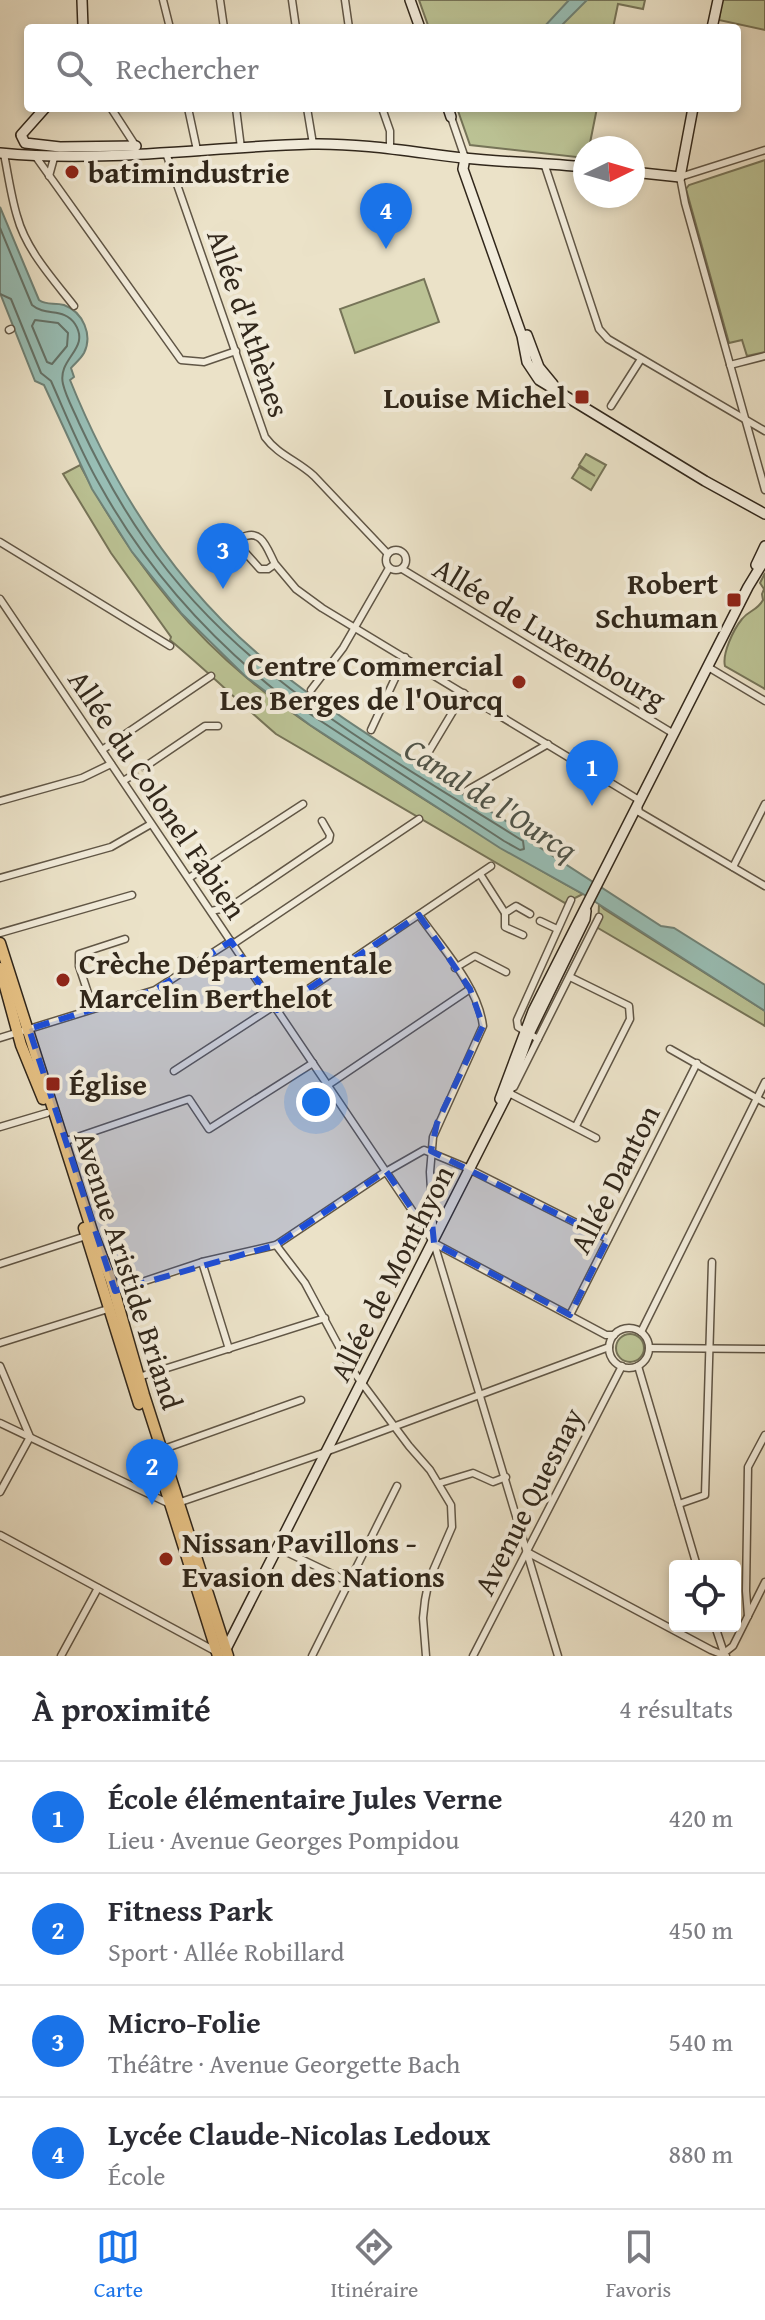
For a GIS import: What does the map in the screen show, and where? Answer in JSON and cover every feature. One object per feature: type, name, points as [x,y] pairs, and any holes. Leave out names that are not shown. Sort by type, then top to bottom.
[{"type":"main road","name":"Avenue Aristide Briand","points":[[0,943],[47,1113],[86,1236],[139,1377],[175,1504]]},
{"type":"main road","name":"Avenue Aristide Briand","points":[[0,968],[115,1291],[114,1309],[223,1655]]},
{"type":"street","points":[[82,0],[83,24]]},
{"type":"street","points":[[163,0],[169,24]]},
{"type":"street","points":[[220,0],[223,24]]},
{"type":"street","points":[[292,0],[295,24]]},
{"type":"street","points":[[345,0],[348,24]]},
{"type":"street","points":[[410,0],[419,24]]},
{"type":"street","points":[[709,24],[712,0]]},
{"type":"street","points":[[710,24],[718,0]]},
{"type":"street","points":[[41,112],[21,135],[25,143],[69,147],[136,146]]},
{"type":"street","points":[[114,112],[142,156]]},
{"type":"street","points":[[189,112],[197,150]]},
{"type":"street","points":[[236,112],[241,148]]},
{"type":"street","points":[[308,112],[313,144]]},
{"type":"street","points":[[383,112],[390,131],[390,148]]},
{"type":"street","points":[[450,112],[543,374],[579,400],[742,501]]},
{"type":"street","points":[[693,112],[680,177],[765,490]]},
{"type":"street","points":[[74,306],[38,258],[21,227],[2,154],[54,158],[142,156],[313,144],[390,148],[465,158],[573,166]]},
{"type":"street","points":[[645,173],[680,177],[765,150]]},
{"type":"street","name":"Allée d'Athènes","points":[[166,153],[265,437],[273,448],[307,470],[388,554]]},
{"type":"street","points":[[685,155],[693,169],[703,170]]},
{"type":"street","points":[[36,157],[181,360],[204,362],[236,351]]},
{"type":"street","points":[[49,176],[54,158]]},
{"type":"street","points":[[465,158],[463,169],[531,370],[548,387],[765,514]]},
{"type":"street","points":[[544,163],[599,329],[608,339],[765,431]]},
{"type":"street","points":[[730,365],[765,356]]},
{"type":"street","points":[[611,406],[641,359]]},
{"type":"street","points":[[705,481],[707,479],[720,487]]},
{"type":"street","points":[[275,564],[268,569],[260,569],[243,550],[241,538],[256,535],[262,539],[275,564],[296,589],[639,800]]},
{"type":"street","points":[[0,542],[170,646]]},
{"type":"street","points":[[604,875],[608,860],[748,587],[765,546]]},
{"type":"street","points":[[397,550],[404,553],[406,563],[402,569],[395,571],[389,568],[386,563],[388,554],[397,550]]},
{"type":"street","points":[[748,587],[765,559]]},
{"type":"street","points":[[311,690],[343,648],[389,568]]},
{"type":"street","name":"Allée de Luxembourg","points":[[402,569],[674,734]]},
{"type":"street","name":"Allée du Colonel Fabien","points":[[0,599],[434,1243],[606,1335],[614,1335]]},
{"type":"street","points":[[371,730],[405,657]]},
{"type":"street","points":[[708,667],[765,701]]},
{"type":"street","points":[[102,750],[211,676]]},
{"type":"street","points":[[422,763],[464,693]]},
{"type":"street","points":[[146,766],[205,726],[218,726]]},
{"type":"street","points":[[466,791],[548,744]]},
{"type":"street","points":[[0,801],[82,778],[111,764]]},
{"type":"street","points":[[123,781],[133,775]]},
{"type":"street","points":[[604,875],[648,795],[653,777]]},
{"type":"street","points":[[645,788],[637,808],[639,812],[765,886]]},
{"type":"street","points":[[189,878],[303,804]]},
{"type":"street","points":[[733,867],[765,804]]},
{"type":"street","points":[[0,1038],[155,990],[419,819]]},
{"type":"street","points":[[211,911],[230,907],[329,840],[330,835],[322,821]]},
{"type":"street","points":[[0,878],[111,847],[151,824]]},
{"type":"street","points":[[174,1071],[276,1008],[491,866]]},
{"type":"street","points":[[480,874],[505,913],[505,927],[523,935]]},
{"type":"street","name":"Allée de Monthyon","points":[[223,1655],[496,1118],[530,1034],[604,875]]},
{"type":"street","points":[[0,933],[132,895]]},
{"type":"street","name":"Allée de Monthyon","points":[[530,1034],[518,1027],[517,1020],[571,900]]},
{"type":"street","points":[[505,913],[516,906],[530,914]]},
{"type":"street","points":[[419,915],[470,989],[481,1012],[483,1026],[437,1123],[431,1151],[434,1243],[558,1656]]},
{"type":"street","name":"Allée de Monthyon","points":[[530,1034],[570,977],[599,917]]},
{"type":"street","points":[[540,921],[557,929]]},
{"type":"street","points":[[93,1008],[79,966],[79,954],[125,939]]},
{"type":"street","points":[[455,968],[475,956],[506,972]]},
{"type":"street","points":[[570,977],[629,1006],[630,1019],[576,1126]]},
{"type":"street","points":[[328,1085],[470,989]]},
{"type":"street","points":[[670,1049],[765,1103]]},
{"type":"street","points":[[63,1142],[189,1099],[209,1129],[313,1063]]},
{"type":"street","name":"Allée Danton","points":[[570,1315],[697,1063]]},
{"type":"street","points":[[641,1332],[765,1082]]},
{"type":"street","points":[[505,1091],[596,1138]]},
{"type":"street","points":[[0,1127],[47,1113]]},
{"type":"street","points":[[115,1291],[202,1262],[276,1245],[424,1150],[608,1239]]},
{"type":"street","points":[[422,1224],[432,1219]]},
{"type":"street","points":[[0,1264],[86,1236]]},
{"type":"street","points":[[276,1245],[305,1283],[350,1367],[440,1483],[451,1505],[453,1523],[429,1580],[425,1600],[426,1656]]},
{"type":"street","points":[[202,1262],[229,1349]]},
{"type":"street","points":[[679,1504],[705,1495],[712,1262]]},
{"type":"street","points":[[0,1343],[114,1309]]},
{"type":"street","points":[[139,1377],[325,1318]]},
{"type":"street","points":[[629,1328],[641,1332],[649,1348],[646,1358],[638,1366],[622,1366],[613,1359],[609,1347],[614,1335],[629,1328]]},
{"type":"street","points":[[0,1423],[175,1504],[609,1347]]},
{"type":"street","points":[[649,1348],[765,1349]]},
{"type":"street","points":[[0,1366],[30,1437]]},
{"type":"street","name":"Avenue Quesnay","points":[[473,1656],[622,1366]]},
{"type":"street","points":[[638,1366],[695,1560]]},
{"type":"street","points":[[161,1450],[301,1400]]},
{"type":"street","points":[[748,1616],[748,1467],[765,1435]]},
{"type":"street","points":[[0,1492],[30,1437]]},
{"type":"street","points":[[440,1483],[473,1473],[493,1482],[506,1477]]},
{"type":"street","points":[[312,1656],[397,1486]]},
{"type":"street","points":[[1,1538],[223,1655]]},
{"type":"street","points":[[278,1548],[349,1582]]},
{"type":"street","points":[[527,1552],[725,1655]]},
{"type":"street","points":[[725,1655],[733,1646],[765,1582]]},
{"type":"street","points":[[61,1656],[98,1588]]},
{"type":"street","points":[[717,1632],[725,1655]]},
{"type":"highlighted area","points":[[419,915],[470,989],[483,1026],[437,1123],[431,1151],[608,1239],[570,1315],[434,1243],[432,1222],[422,1224],[386,1171],[276,1245],[115,1291],[29,1029],[155,990],[231,941],[277,1010]]},
{"type":"green space","points":[[419,0],[645,0],[643,9],[618,4],[614,24],[428,24]]},
{"type":"green space","points":[[722,0],[765,0],[765,30],[719,20]]},
{"type":"green space","points":[[458,112],[596,112],[591,136],[573,136],[573,157],[470,145]]},
{"type":"green space","points":[[765,160],[765,352],[747,356],[742,340],[729,343],[686,189],[689,185]]},
{"type":"green space","points":[[424,279],[439,322],[355,353],[340,309]]},
{"type":"green space","points":[[586,454],[606,465],[591,490],[572,478],[579,467],[595,476],[579,465]]},
{"type":"green space","points":[[80,465],[114,524],[153,580],[197,632],[247,678],[297,716],[410,791],[583,894],[565,903],[276,734],[170,640],[171,637],[111,553],[63,474]]},
{"type":"green space","points":[[765,573],[765,689],[725,666],[724,661],[729,642],[739,624],[763,600],[764,589],[760,583]]},
{"type":"green space","points":[[599,904],[765,1011],[765,1026],[598,928]]},
{"type":"green space","points":[[630,1334],[640,1338],[644,1348],[640,1358],[630,1362],[620,1358],[616,1348],[620,1338]]},
{"type":"water","points":[[569,0],[587,0],[563,24],[547,24]]},
{"type":"water","points":[[0,207],[39,300],[71,308],[81,319],[87,332],[87,346],[71,368],[74,377],[70,380],[125,493],[171,562],[197,594],[257,653],[322,703],[530,836],[533,843],[661,926],[674,928],[765,985],[765,1011],[583,894],[500,848],[310,725],[245,676],[181,613],[132,552],[92,489],[44,385],[35,381],[0,293]]},
{"type":"tunnel","points":[[133,775],[146,766]]},
{"type":"place","name":"batimindustrie","points":[[72,172]]},
{"type":"place","name":"Lycée Claude-Nicolas Ledoux","points":[[386,249]]},
{"type":"place","name":"Louise Michel","points":[[582,397]]},
{"type":"place","name":"Micro-Folie","points":[[223,589]]},
{"type":"place","name":"Robert Schuman","points":[[734,600]]},
{"type":"place","name":"Centre Commercial Les Berges de l'Ourcq","points":[[519,682]]},
{"type":"place","name":"École élémentaire Jules Verne","points":[[592,806]]},
{"type":"place","name":"Crèche Départementale Marcelin Berthelot","points":[[63,980]]},
{"type":"place","name":"Église","points":[[53,1084]]},
{"type":"place","name":"Fitness Park","points":[[152,1505]]},
{"type":"place","name":"Nissan Pavillons - Evasion des Nations","points":[[166,1559]]},
{"type":"water label","name":"Canal de l'Ourcq","points":[[491,799]]}]
